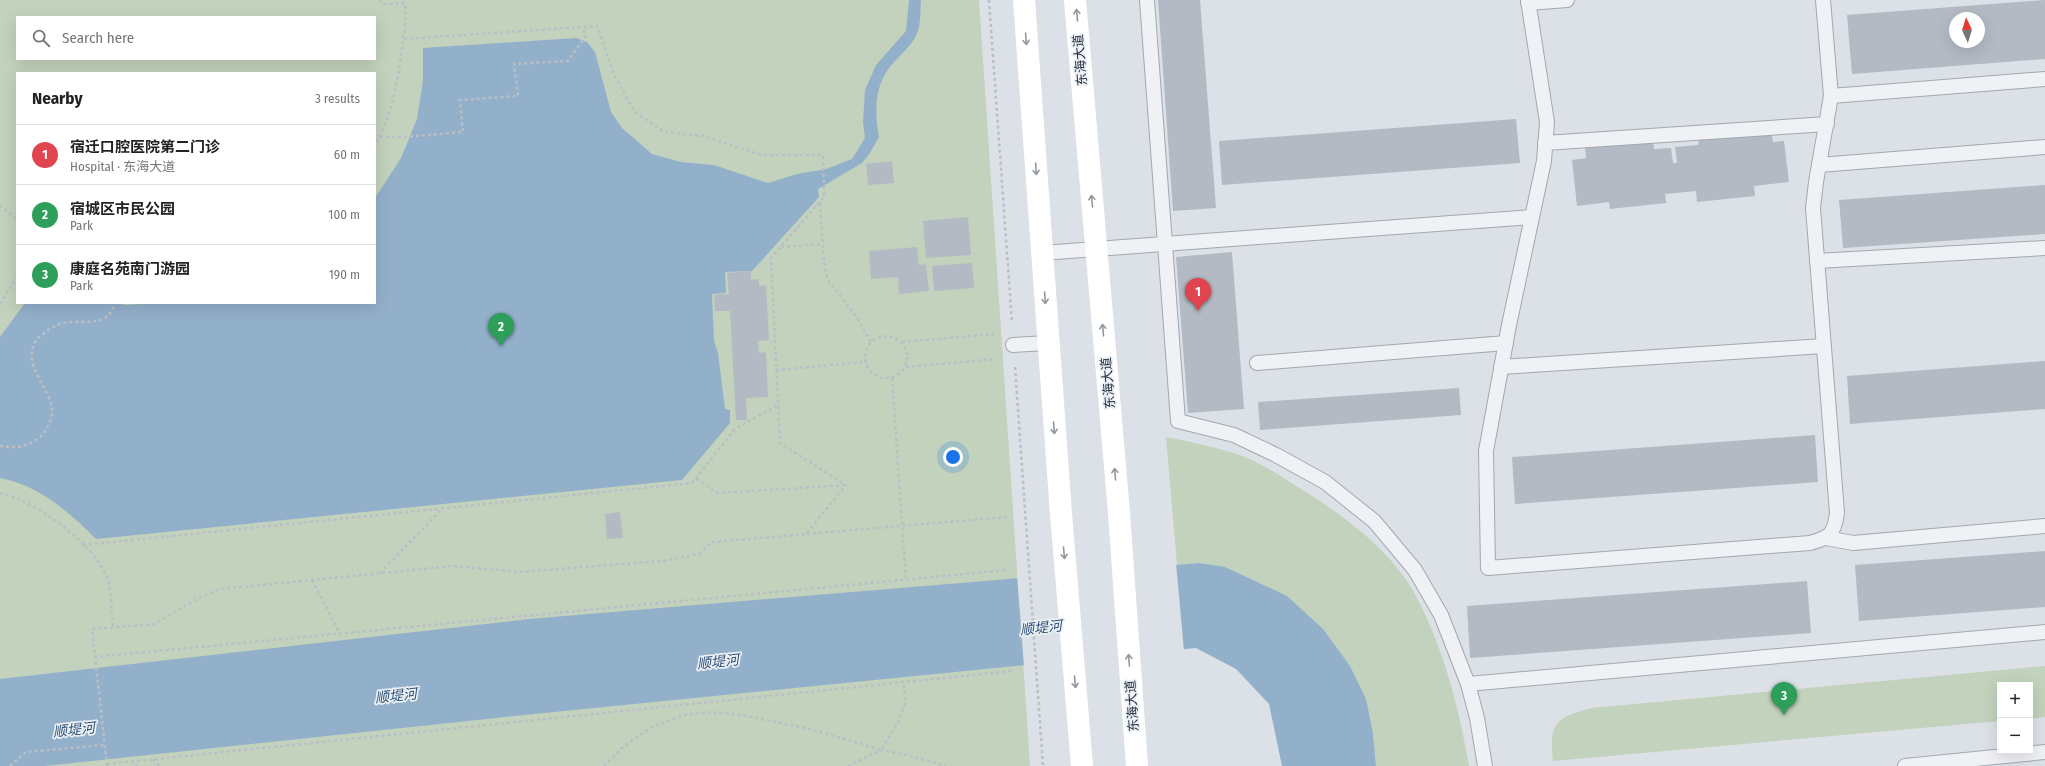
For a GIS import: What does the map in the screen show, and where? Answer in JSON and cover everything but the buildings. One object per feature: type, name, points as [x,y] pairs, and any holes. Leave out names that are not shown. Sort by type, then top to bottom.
[{"type":"street","points":[[1024,0],[1048,343],[1082,766]]},
{"type":"street","name":"东海大道","points":[[1075,0],[1119,513],[1137,766]]},
{"type":"lane","points":[[1147,0],[1178,421],[1234,435],[1276,455],[1325,482],[1374,521],[1415,570],[1441,615],[1468,684],[1477,718],[1485,766]]},
{"type":"lane","points":[[1567,0],[1528,2],[1547,122],[1544,161],[1501,367],[1486,451],[1488,568],[1810,542],[1826,538],[1853,543],[2045,526]]},
{"type":"lane","points":[[1823,0],[1831,96],[1813,208],[1837,513],[1834,529],[1826,538]]},
{"type":"lane","points":[[1831,96],[2045,79]]},
{"type":"lane","points":[[1545,143],[1827,124]]},
{"type":"lane","points":[[1819,165],[2045,147]]},
{"type":"lane","points":[[1042,253],[1532,217]]},
{"type":"lane","points":[[1817,260],[2045,248]]},
{"type":"lane","points":[[1014,345],[1048,343]]},
{"type":"lane","points":[[1257,364],[1506,343]]},
{"type":"lane","points":[[1501,367],[1824,346]]},
{"type":"lane","points":[[1468,684],[2045,632]]},
{"type":"lane","points":[[1905,766],[2045,752]]},
{"type":"path","points":[[376,144],[391,109],[400,73],[406,17],[405,3],[382,4],[380,0]]},
{"type":"path","points":[[989,0],[1043,766]]},
{"type":"path","points":[[403,39],[597,26],[615,76],[634,111],[664,132],[702,136],[738,146],[762,156],[822,155],[824,197],[771,258],[780,443],[846,485]]},
{"type":"path","points":[[380,137],[405,137],[463,132],[460,100],[518,96],[514,64],[568,61],[585,37],[584,27]]},
{"type":"path","points":[[820,202],[823,244],[828,280],[856,316],[871,342]]},
{"type":"path","points":[[0,205],[16,219]]},
{"type":"path","points":[[780,247],[823,244]]},
{"type":"path","points":[[0,304],[16,278]]},
{"type":"path","points":[[0,446],[18,448],[31,443],[44,433],[50,422],[53,412],[50,397],[34,366],[32,354],[34,343],[43,334],[57,324],[70,322],[93,323],[107,316],[114,304]]},
{"type":"path","points":[[901,342],[906,351],[907,358],[905,367],[898,375],[885,379],[872,374],[864,362],[864,354],[871,342],[884,336],[891,337],[901,342],[1014,345]]},
{"type":"path","points":[[905,367],[1014,345]]},
{"type":"path","points":[[776,370],[864,362]]},
{"type":"path","points":[[892,378],[906,580]]},
{"type":"path","points":[[83,545],[692,483],[735,429],[778,406]]},
{"type":"path","points":[[696,479],[718,493],[846,485]]},
{"type":"path","points":[[806,534],[846,485]]},
{"type":"path","points":[[0,493],[11,495],[58,522],[92,552],[108,581],[113,627]]},
{"type":"path","points":[[380,573],[442,509]]},
{"type":"path","points":[[1006,517],[712,542],[698,554],[662,561],[519,572],[454,566],[220,589],[199,598],[154,624],[92,629],[94,659],[107,765],[131,761],[1012,672]]},
{"type":"path","points":[[94,659],[1006,570]]},
{"type":"path","points":[[312,580],[340,634]]},
{"type":"path","points":[[848,766],[881,750],[898,722],[905,704],[904,682]]},
{"type":"path","points":[[604,766],[622,748],[652,727],[684,715],[710,712],[741,715],[810,729],[881,750],[907,754],[946,766]]},
{"type":"path","points":[[10,766],[26,752],[104,744]]},
{"type":"path","points":[[152,759],[160,766]]},
{"type":"path","points":[[131,761],[136,766]]},
{"type":"green space","points":[[0,0],[979,0],[1030,766],[0,766]]},
{"type":"green space","points":[[1166,437],[1225,451],[1245,457],[1262,465],[1326,505],[1360,531],[1392,561],[1416,596],[1435,637],[1455,701],[1469,766],[1376,766],[1373,733],[1177,565]]},
{"type":"green space","points":[[2045,666],[2045,717],[2033,719],[2033,682],[1997,682],[1997,721],[1553,761],[1552,738],[1557,724],[1569,715],[1591,708]]},
{"type":"water","points":[[909,0],[921,0],[918,31],[912,43],[889,68],[883,77],[877,96],[876,106],[879,137],[870,153],[862,163],[818,189],[819,197],[752,271],[725,272],[726,293],[712,294],[714,341],[718,353],[725,409],[730,410],[730,423],[682,480],[96,539],[75,519],[41,493],[0,478],[0,337],[24,304],[376,304],[376,196],[401,158],[417,119],[423,80],[423,48],[576,38],[587,42],[595,52],[611,112],[622,128],[652,154],[681,162],[714,165],[768,183],[797,174],[826,169],[852,159],[865,138],[863,122],[865,90],[876,65],[906,31]]},
{"type":"water","name":"顺堤河","points":[[1199,563],[1225,567],[1287,596],[1323,629],[1350,666],[1366,699],[1373,733],[1376,766],[1282,766],[1269,704],[1236,669],[1196,648],[514,716],[45,766],[0,766],[0,679],[529,619]]},
{"type":"pier","points":[[1176,563],[1184,651],[1024,667],[1017,575]]},
{"type":"place","name":"宿迁口腔医院第二门诊","points":[[1198,311]]},
{"type":"place","name":"宿城区市民公园","points":[[501,346]]},
{"type":"place","name":"康庭名苑南门游园","points":[[1784,715]]}]
